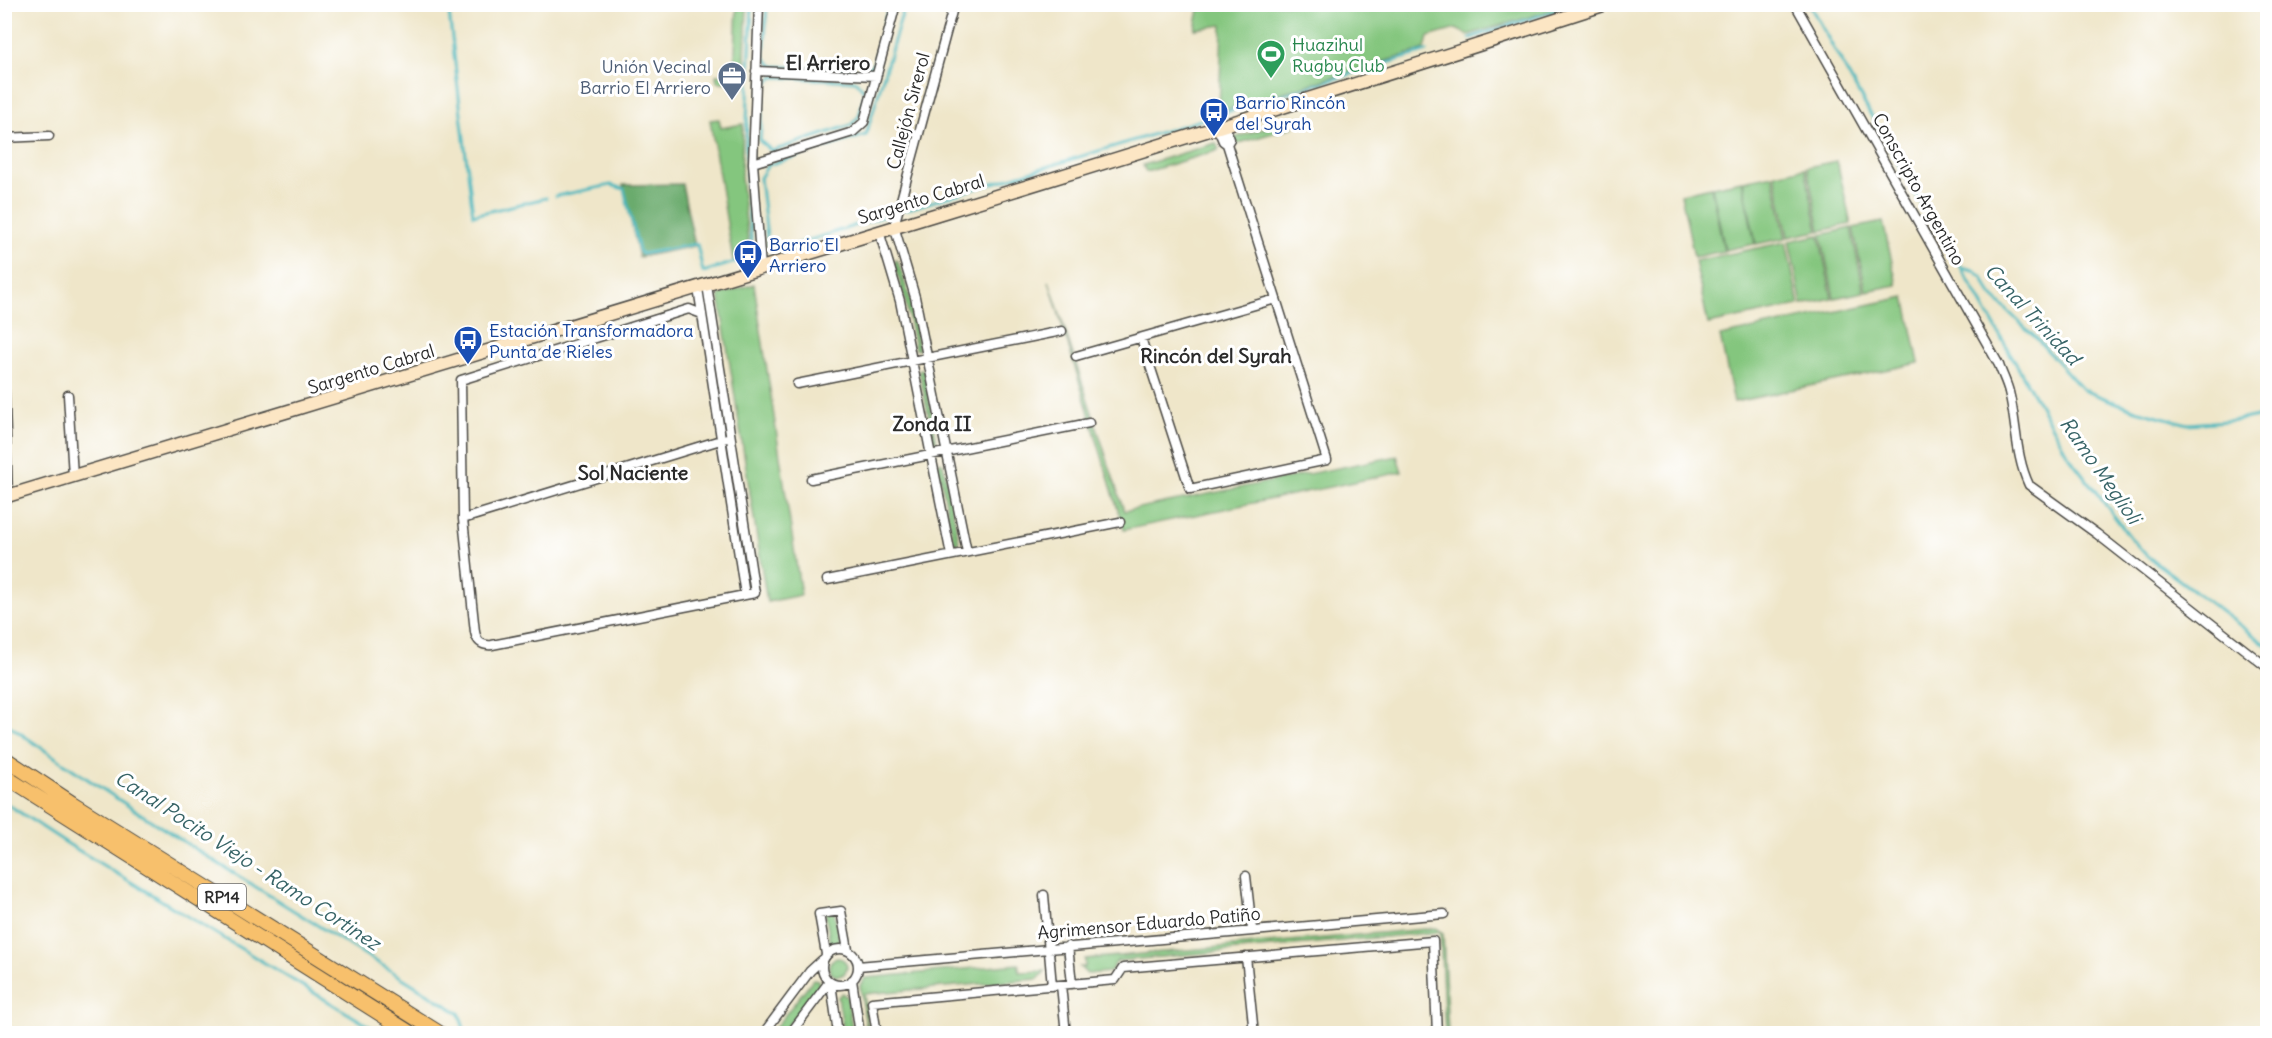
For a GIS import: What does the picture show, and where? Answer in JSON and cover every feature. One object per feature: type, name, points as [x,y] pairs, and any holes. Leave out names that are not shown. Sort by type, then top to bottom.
[{"type":"main road","name":"Sargento Cabral","points":[[6,496],[703,286],[1436,60],[1606,4]]},
{"type":"main road","name":"RP14","points":[[4,758],[441,1034]]},
{"type":"main road","name":"RP14","points":[[4,777],[412,1034]]},
{"type":"street","points":[[759,4],[753,163],[761,268]]},
{"type":"street","points":[[753,163],[853,132],[864,122],[896,4]]},
{"type":"street","name":"Callejón Sirerol","points":[[894,226],[954,4]]},
{"type":"street","name":"Conscripto Argentino","points":[[1795,4],[1999,365],[2009,392],[2020,457],[2029,485],[2097,534],[2268,668]]},
{"type":"street","points":[[756,71],[876,76]]},
{"type":"street","points":[[1141,338],[1190,489],[1327,460],[1227,144],[1230,139],[1221,126]]},
{"type":"street","points":[[4,138],[49,136]]},
{"type":"street","points":[[894,226],[915,297],[967,552]]},
{"type":"street","points":[[879,231],[900,301],[951,555]]},
{"type":"street","points":[[702,315],[689,309],[461,380],[464,519],[475,632],[478,641],[486,646],[755,593],[731,437],[711,341],[702,315],[703,286]]},
{"type":"street","points":[[703,286],[721,440],[745,595]]},
{"type":"street","points":[[1076,356],[1276,299]]},
{"type":"street","points":[[797,384],[1062,331]]},
{"type":"street","points":[[4,373],[6,496]]},
{"type":"street","points":[[68,395],[73,476]]},
{"type":"street","points":[[811,478],[1089,423]]},
{"type":"street","points":[[464,519],[731,437]]},
{"type":"street","points":[[732,511],[742,508]]},
{"type":"street","points":[[827,580],[1120,522]]},
{"type":"street","points":[[1246,876],[1252,930]]},
{"type":"street","points":[[1044,895],[1048,948],[1066,1034]]},
{"type":"street","points":[[838,1034],[830,983],[822,972],[824,957],[819,914],[841,911],[848,950]]},
{"type":"street","name":"Agrimensor Eduardo Patiño","points":[[858,966],[1444,914]]},
{"type":"street","points":[[877,1034],[872,1002],[1115,980],[1124,968],[1433,941],[1437,1034]]},
{"type":"street","points":[[1068,946],[1072,984]]},
{"type":"street","points":[[763,1034],[810,971],[824,957],[840,948],[848,950],[856,958],[858,966],[856,976],[852,981],[842,985],[830,983]]},
{"type":"street","points":[[1246,957],[1254,1034]]},
{"type":"street","points":[[852,981],[860,1034]]},
{"type":"street","points":[[790,1034],[830,983]]},
{"type":"green space","name":"Huazihul Rugby Club","points":[[1200,4],[1570,5],[1468,35],[1456,29],[1428,37],[1425,49],[1219,112],[1222,25],[1195,29]]},
{"type":"green space","points":[[737,5],[747,5],[744,83],[717,82],[716,75],[734,75]]},
{"type":"green space","points":[[719,119],[721,128],[743,124],[741,177],[749,249],[744,257],[733,260],[710,120]]},
{"type":"green space","points":[[1291,120],[1293,127],[1236,144],[1234,138]]},
{"type":"green space","points":[[1216,143],[1219,150],[1146,172],[1143,165]]},
{"type":"green space","points":[[1837,161],[1851,224],[1820,231],[1807,167]]},
{"type":"green space","points":[[1805,168],[1818,231],[1788,237],[1775,174]]},
{"type":"green space","points":[[1773,175],[1786,238],[1756,244],[1743,181]]},
{"type":"green space","points":[[1742,181],[1755,244],[1725,250],[1712,187]]},
{"type":"green space","points":[[682,184],[695,246],[639,257],[623,185]]},
{"type":"green space","points":[[1711,187],[1724,251],[1694,257],[1681,194]]},
{"type":"green space","points":[[1883,222],[1897,285],[1866,291],[1853,228]]},
{"type":"green space","points":[[1851,228],[1864,292],[1834,298],[1821,235]]},
{"type":"green space","points":[[1819,235],[1832,298],[1802,305],[1789,241]]},
{"type":"green space","points":[[1786,242],[1799,305],[1708,324],[1695,261]]},
{"type":"green space","points":[[896,260],[910,298],[918,350],[915,349],[905,299],[894,263]]},
{"type":"green space","points":[[1049,281],[1124,511],[1397,456],[1402,472],[1124,530]]},
{"type":"green space","points":[[754,284],[801,595],[767,602],[719,295]]},
{"type":"green space","points":[[1905,297],[1919,363],[1734,402],[1720,336]]},
{"type":"green space","points":[[922,369],[937,443],[934,442],[919,371]]},
{"type":"green space","points":[[941,462],[959,541],[957,544],[954,543],[938,465]]},
{"type":"green space","points":[[5,764],[431,1033],[422,1033],[5,770]]},
{"type":"green space","points":[[834,909],[839,940],[835,945],[830,942],[825,910]]},
{"type":"green space","points":[[1436,928],[1443,934],[1448,1033],[1445,1033],[1440,932],[1117,961],[1110,972],[1087,974],[1080,967],[1085,967],[1085,959]]},
{"type":"green space","points":[[838,958],[844,961],[847,967],[844,973],[838,976],[832,973],[829,967],[832,961]]},
{"type":"green space","points":[[1019,964],[1019,972],[1045,971],[1038,979],[864,994],[869,1033],[867,1033],[860,985],[865,978]]},
{"type":"green space","points":[[813,979],[818,980],[819,985],[782,1033],[771,1033]]},
{"type":"green space","points":[[842,993],[847,997],[853,1033],[844,1033],[838,997]]},
{"type":"waterway","points":[[448,4],[473,215],[546,198]]},
{"type":"waterway","points":[[556,196],[611,185],[624,189],[639,251],[642,254],[697,244],[703,272],[745,259],[752,249],[746,145],[752,4]]},
{"type":"waterway","points":[[767,4],[764,57],[773,66],[865,70],[874,63],[889,4]]},
{"type":"waterway","points":[[891,214],[779,250],[768,245],[760,178],[768,165],[866,135],[905,4]]},
{"type":"waterway","points":[[1470,38],[1577,4]]},
{"type":"waterway","name":"Canal Trinidad","points":[[1809,4],[1910,185],[1961,267],[1974,270],[1983,278],[1991,295],[2037,339],[2083,390],[2136,410],[2188,424],[2238,420],[2268,414]]},
{"type":"waterway","points":[[905,210],[1427,51]]},
{"type":"waterway","points":[[773,77],[856,81],[865,92],[859,116],[851,125],[772,151],[760,141],[764,86],[773,77]]},
{"type":"waterway","name":"Ramo Meglioli","points":[[1961,267],[2068,455],[2130,537],[2147,556],[2268,646]]},
{"type":"waterway","name":"Canal Pocito Viejo - Ramo Cortinez","points":[[4,722],[173,835],[459,1013],[465,1032]]},
{"type":"waterway","points":[[4,802],[68,844],[382,1034]]},
{"type":"place","name":"Huazihul Rugby Club","points":[[1271,80]]},
{"type":"place","name":"Unión Vecinal Barrio El Arriero","points":[[732,102]]},
{"type":"place","name":"Barrio Rincón del Syrah","points":[[1214,138]]},
{"type":"place","name":"Barrio El Arriero","points":[[748,280]]},
{"type":"place","name":"Estación Transformadora Punta de Rieles","points":[[468,366]]},
{"type":"district","name":"El Arriero","points":[[828,62]]},
{"type":"district","name":"Rincón del Syrah","points":[[1216,355]]},
{"type":"district","name":"Zonda II","points":[[932,423]]},
{"type":"district","name":"Sol Naciente","points":[[633,472]]}]
